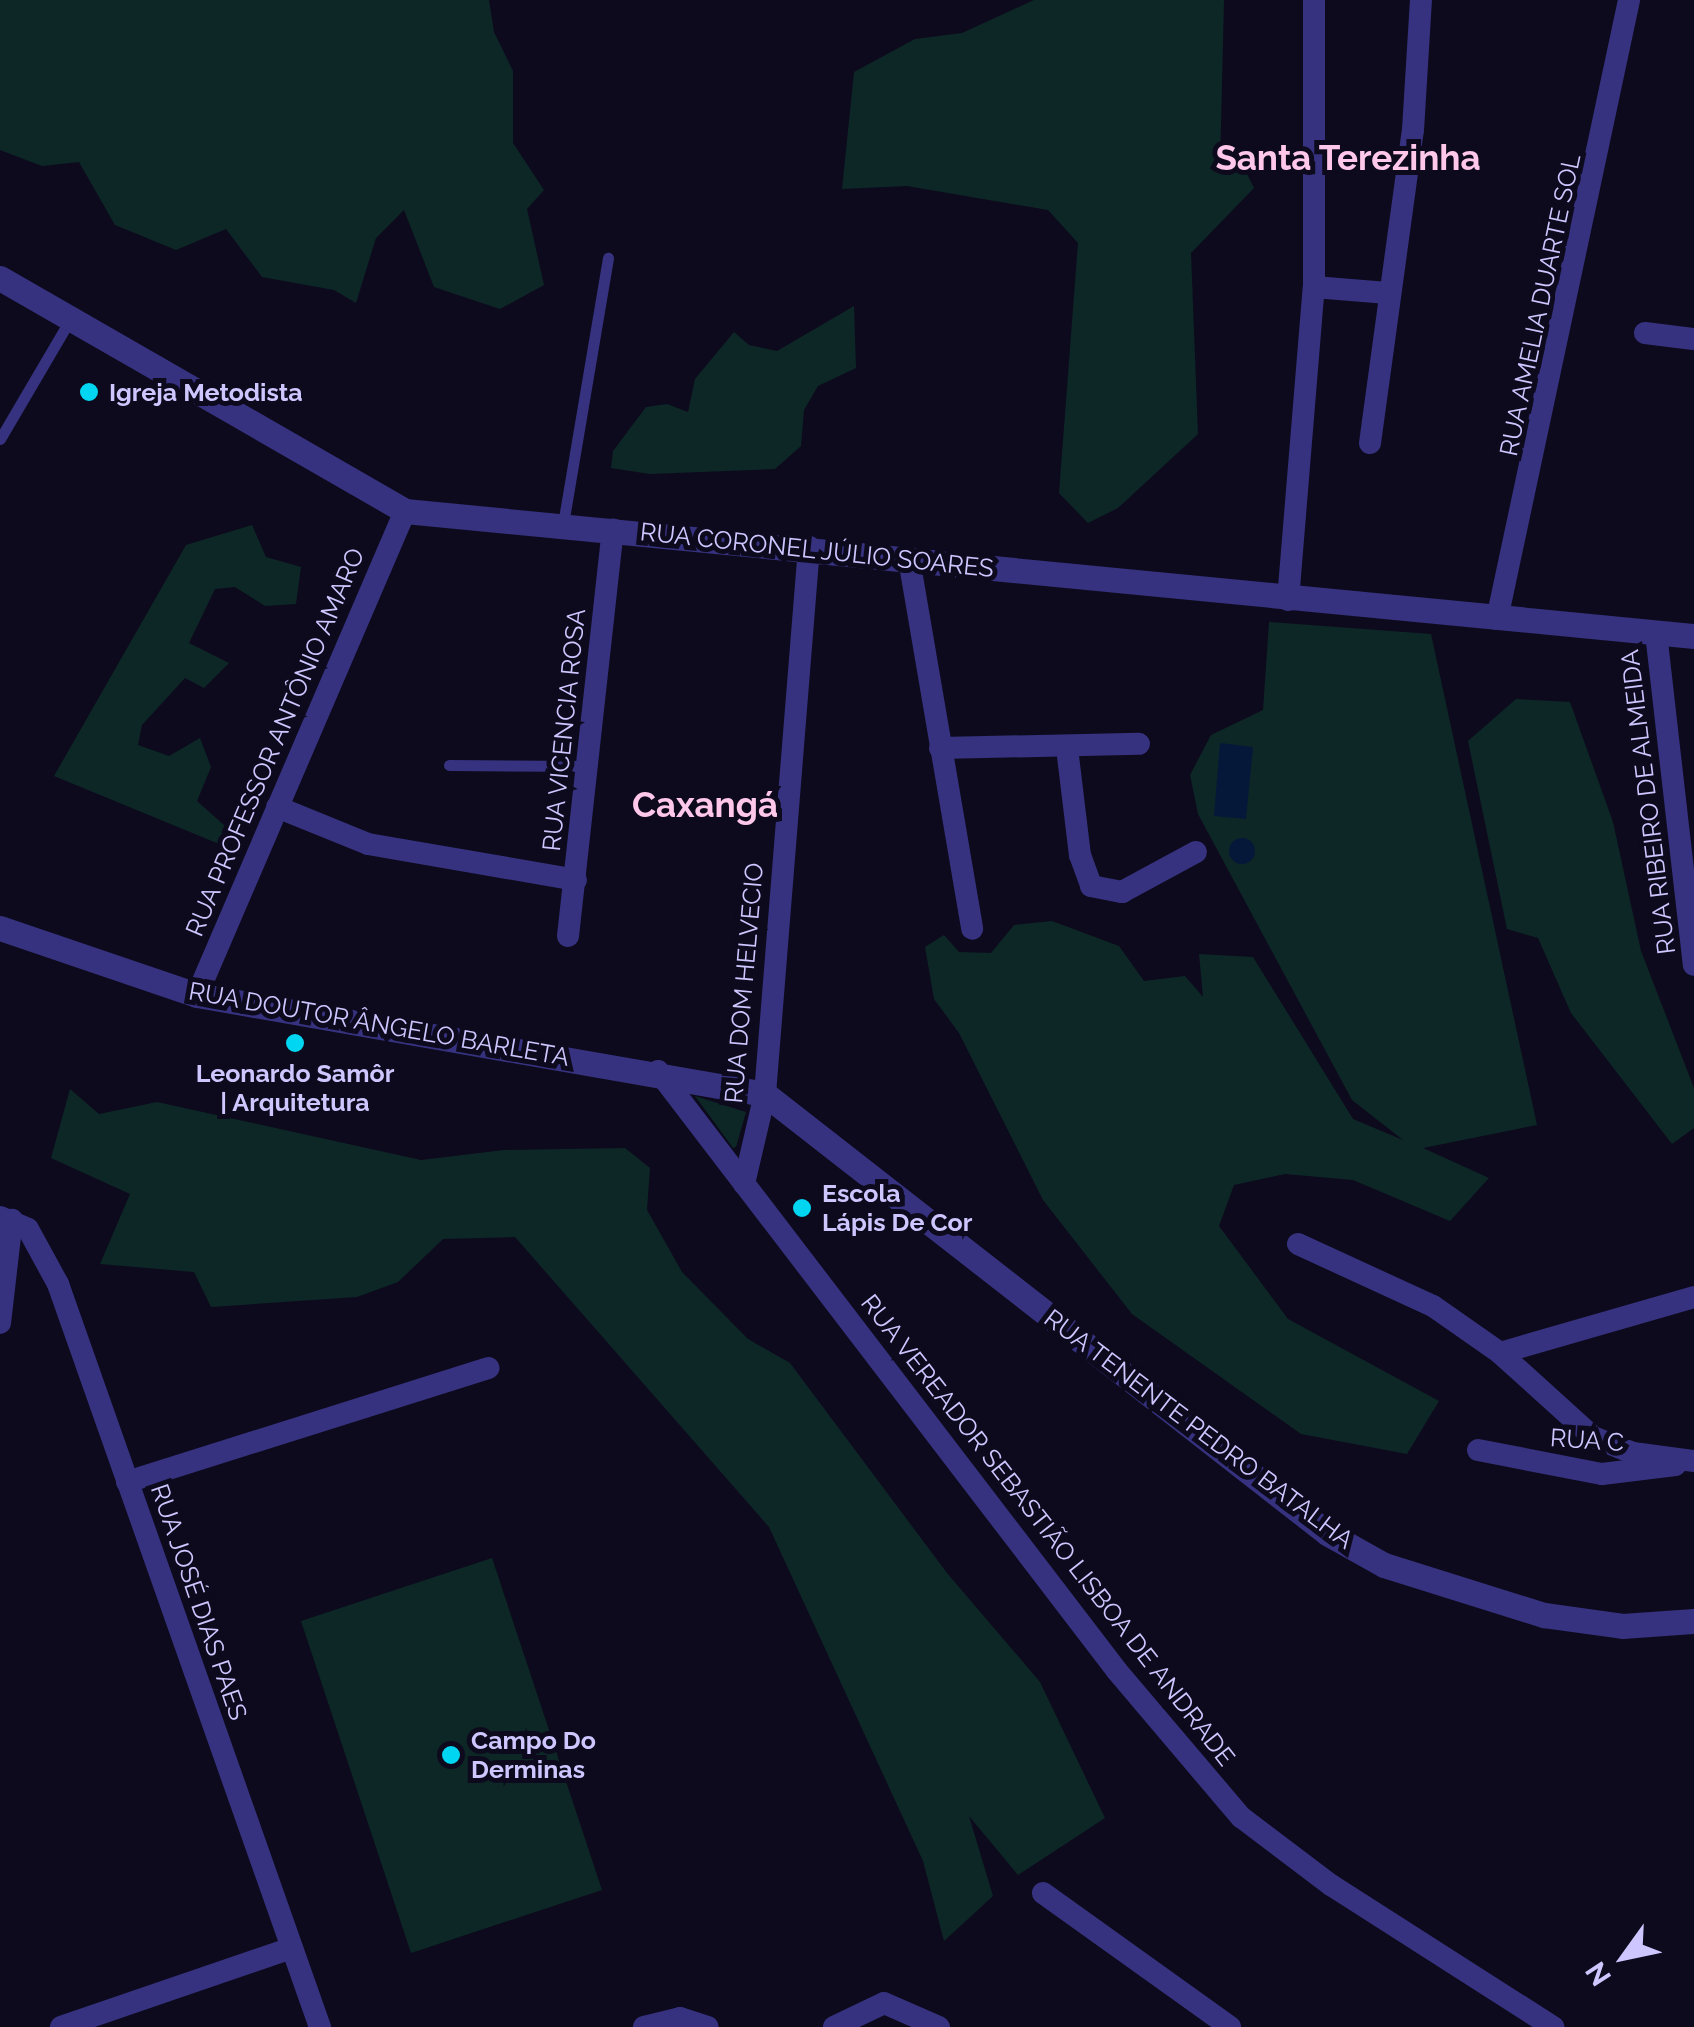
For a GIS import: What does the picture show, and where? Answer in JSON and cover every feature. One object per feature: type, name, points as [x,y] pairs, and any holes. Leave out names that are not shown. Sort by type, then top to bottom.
[{"type":"street","points":[[1288,600],[1314,287],[1314,0]]},
{"type":"street","points":[[1370,443],[1413,130],[1421,0]]},
{"type":"street","name":"RUA AMELIA DUARTE SOL","points":[[1498,620],[1629,0]]},
{"type":"street","name":"RUA CORONEL JÚLIO SOARES","points":[[0,278],[404,511],[809,547],[1288,600],[1694,636]]},
{"type":"street","points":[[1314,287],[1388,293]]},
{"type":"street","points":[[1644,332],[1694,339]]},
{"type":"street","name":"RUA PROFESSOR ANTÔNIO AMARO","points":[[197,995],[404,511]]},
{"type":"street","name":"RUA VICENCIA ROSA","points":[[568,936],[613,529]]},
{"type":"street","name":"RUA DOM HELVECIO","points":[[744,1184],[765,1094],[809,547]]},
{"type":"street","points":[[908,559],[972,929]]},
{"type":"street","name":"RUA RIBEIRO DE ALMEIDA","points":[[1656,633],[1694,965]]},
{"type":"street","points":[[940,748],[1140,744]]},
{"type":"street","points":[[1067,748],[1080,855],[1091,886],[1122,892],[1196,852]]},
{"type":"street","points":[[276,806],[368,844],[576,880]]},
{"type":"street","name":"RUA DOUTOR ÂNGELO BARLETA","points":[[0,928],[197,995],[658,1072],[765,1094]]},
{"type":"street","name":"RUA VEREADOR SEBASTIÃO LISBOA DE ANDRADE","points":[[658,1072],[1117,1671],[1241,1817],[1331,1885],[1552,2027]]},
{"type":"street","name":"RUA TENENTE PEDRO BATALHA","points":[[765,1094],[1326,1533],[1400,1571],[1544,1616],[1622,1626],[1694,1621]]},
{"type":"street","points":[[0,1323],[6,1218]]},
{"type":"street","name":"RUA JOSÉ DIAS PAES","points":[[6,1218],[38,1241],[53,1272],[320,2027]]},
{"type":"street","points":[[1298,1244],[1432,1306],[1500,1353],[1592,1437],[1633,1453],[1694,1461]]},
{"type":"street","points":[[1500,1353],[1694,1297]]},
{"type":"street","points":[[128,1482],[488,1368]]},
{"type":"street","name":"RUA C","points":[[1478,1450],[1602,1474],[1694,1461]]},
{"type":"street","points":[[1043,1893],[1230,2027]]},
{"type":"street","points":[[61,2027],[292,1948]]},
{"type":"street","points":[[834,2027],[884,2003],[939,2027]]},
{"type":"street","points":[[644,2027],[704,2024]]},
{"type":"lane","points":[[562,524],[608,258]]},
{"type":"lane","points":[[0,439],[71,318]]},
{"type":"lane","points":[[449,765],[588,766]]},
{"type":"green space","points":[[0,0],[489,0],[494,32],[513,71],[513,143],[544,190],[527,209],[544,285],[500,309],[434,287],[404,210],[376,238],[356,303],[334,290],[262,277],[226,229],[176,250],[115,225],[79,162],[42,166],[0,150]]},
{"type":"green space","points":[[1034,0],[1224,0],[1220,166],[1246,172],[1254,188],[1191,253],[1198,434],[1118,508],[1088,523],[1059,493],[1078,243],[1048,210],[907,186],[842,189],[854,72],[915,39],[962,33]]},
{"type":"green space","points":[[854,306],[856,368],[818,386],[804,410],[801,446],[775,469],[650,474],[611,468],[613,451],[646,407],[667,404],[688,412],[695,379],[734,332],[749,345],[777,351]]},
{"type":"green space","points":[[252,525],[266,557],[301,567],[296,604],[265,606],[235,587],[215,589],[189,643],[229,663],[204,688],[185,678],[142,725],[138,745],[169,756],[200,738],[211,767],[197,801],[234,834],[224,846],[54,776],[186,545]]},
{"type":"green space","points":[[1269,622],[1431,634],[1537,1125],[1423,1148],[1489,1178],[1450,1221],[1353,1180],[1285,1174],[1234,1185],[1219,1226],[1288,1319],[1439,1401],[1407,1454],[1301,1434],[1132,1314],[1043,1200],[959,1033],[934,999],[925,947],[944,935],[959,952],[991,953],[1014,925],[1052,921],[1119,946],[1144,981],[1185,976],[1203,997],[1199,954],[1253,957],[1353,1119],[1403,1140],[1352,1100],[1198,814],[1190,775],[1211,735],[1263,710]]},
{"type":"green space","points":[[1516,699],[1570,702],[1613,822],[1641,951],[1694,1088],[1694,1128],[1672,1144],[1571,1013],[1538,938],[1507,929],[1468,741]]},
{"type":"green space","points":[[70,1089],[99,1114],[157,1102],[421,1160],[504,1150],[625,1148],[650,1168],[647,1210],[682,1272],[748,1339],[790,1363],[947,1573],[1040,1682],[1105,1818],[1018,1875],[969,1816],[993,1896],[944,1941],[923,1861],[769,1527],[515,1237],[443,1239],[398,1282],[357,1297],[211,1307],[194,1272],[100,1264],[130,1194],[51,1158]]},
{"type":"green space","points":[[695,1096],[746,1112],[736,1147],[733,1148]]},
{"type":"green space","name":"Campo Do Derminas","points":[[492,1558],[602,1890],[411,1953],[301,1621]]},
{"type":"water","points":[[1220,743],[1253,747],[1246,819],[1214,816]]},
{"type":"water","points":[[1242,838],[1251,842],[1255,851],[1251,860],[1242,864],[1233,860],[1229,851],[1233,842]]},
{"type":"place","name":"Igreja Metodista","points":[[89,392]]},
{"type":"place","name":"Leonardo Samôr | Arquitetura","points":[[295,1043]]},
{"type":"place","name":"Escola Lápis De Cor","points":[[802,1208]]},
{"type":"place","name":"Campo Do Derminas","points":[[451,1755]]},
{"type":"district","name":"Santa Terezinha","points":[[1348,158]]},
{"type":"district","name":"Caxangá","points":[[705,805]]}]
